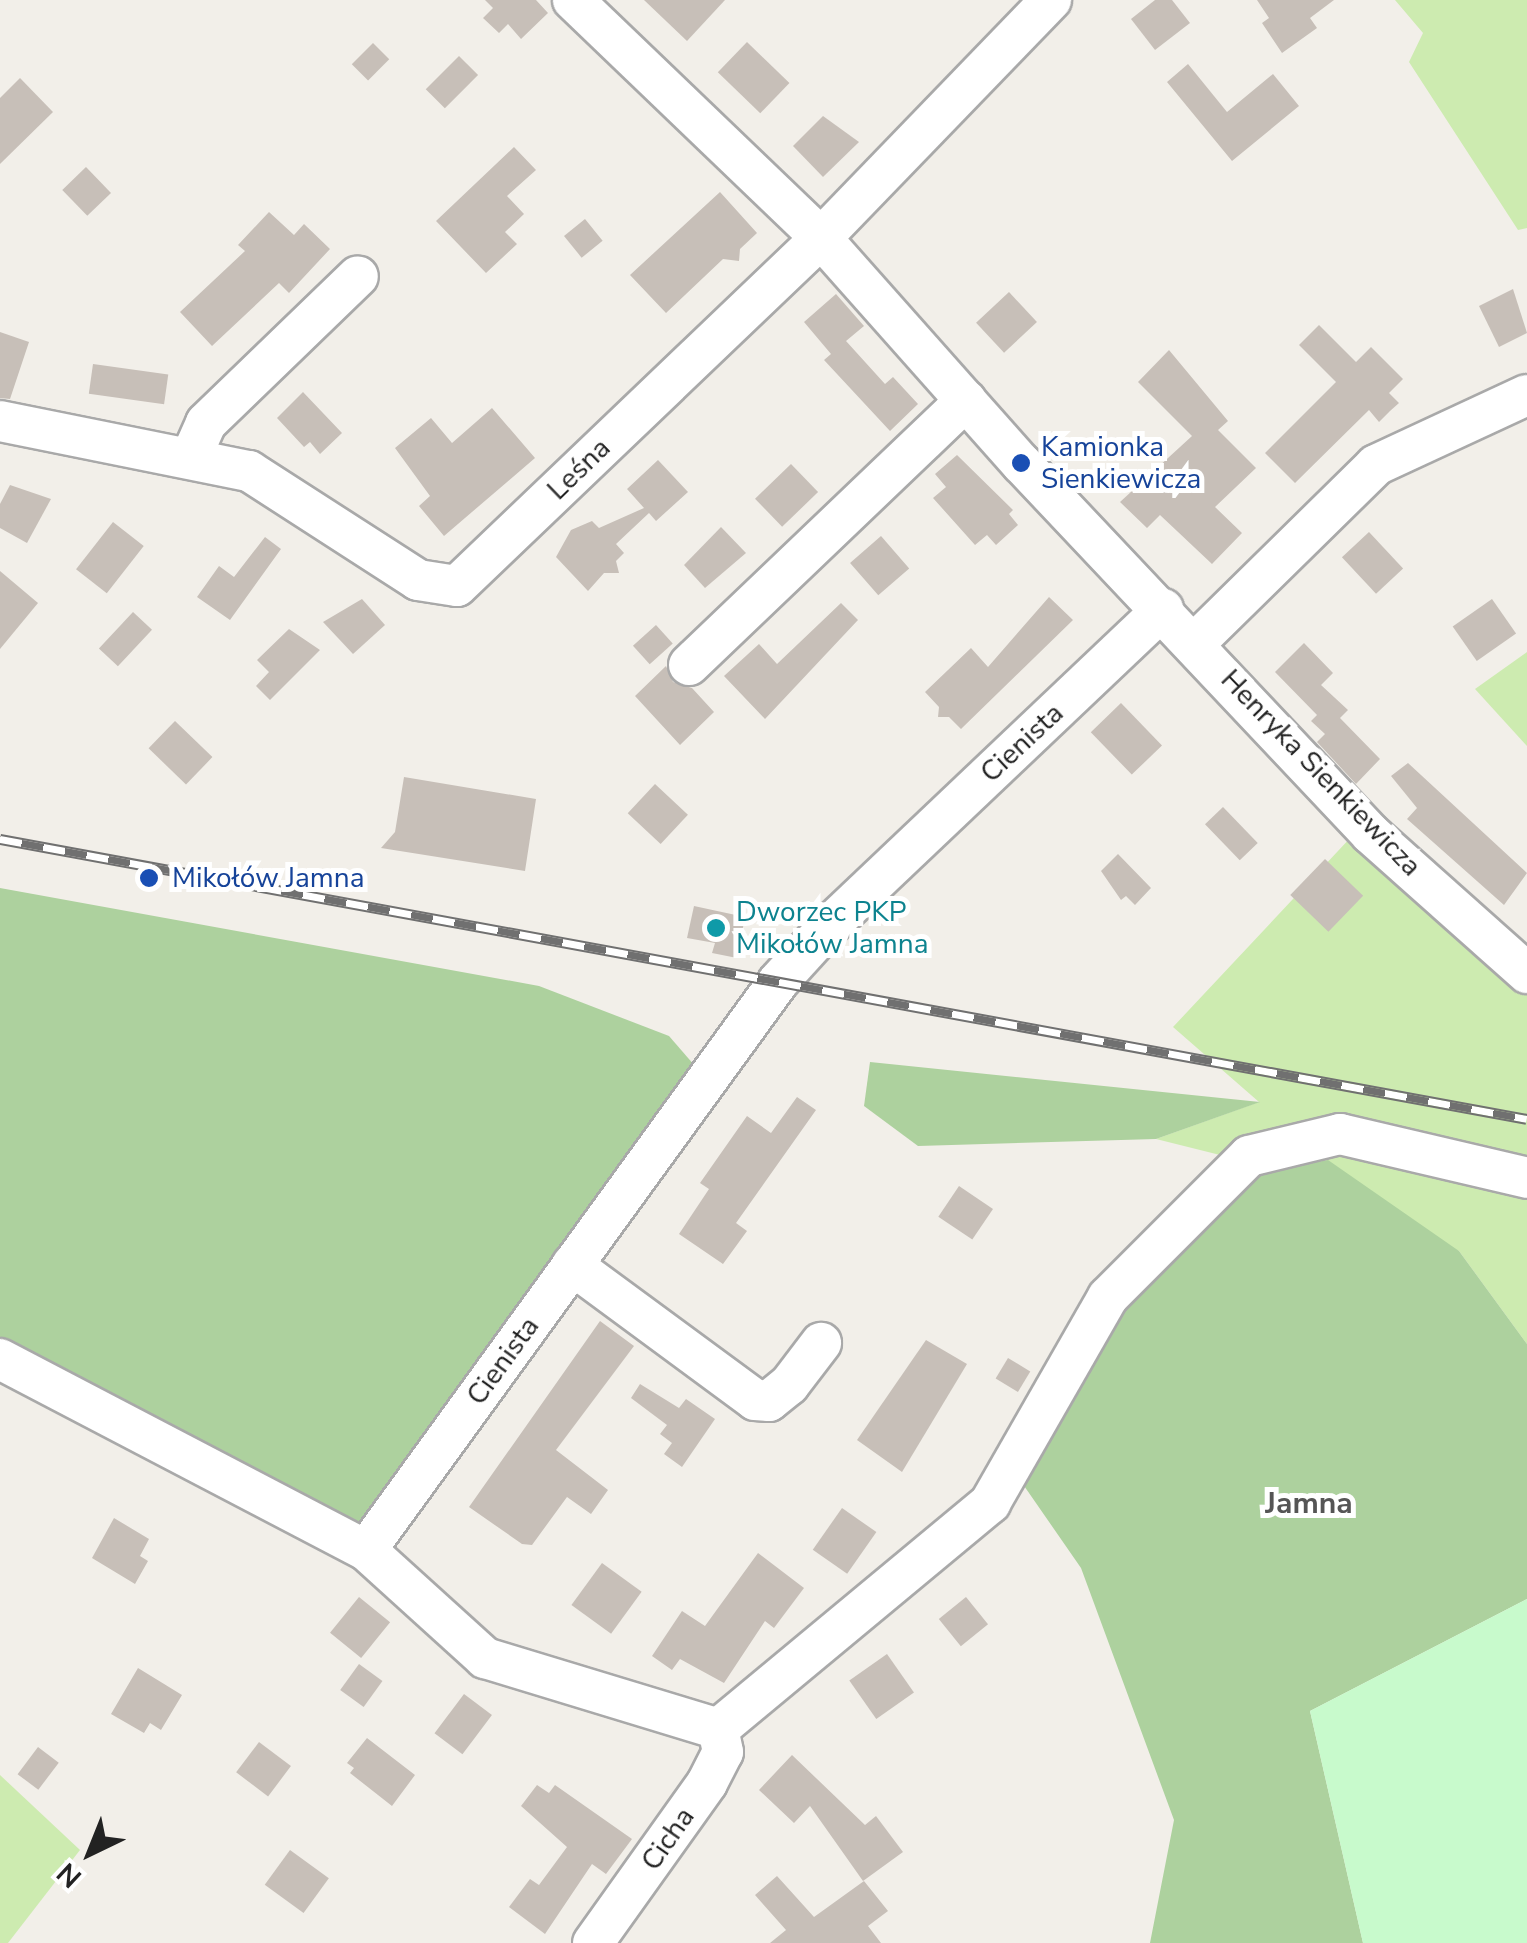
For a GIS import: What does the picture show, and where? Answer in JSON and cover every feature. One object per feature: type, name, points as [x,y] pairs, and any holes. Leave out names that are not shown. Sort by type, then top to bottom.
[{"type":"street","points":[[572,0],[820,238],[1163,610]]},
{"type":"street","name":"Leśna","points":[[0,420],[138,452],[191,457],[249,471],[418,580],[458,586],[820,238],[1051,0]]},
{"type":"street","points":[[191,457],[206,424],[358,276]]},
{"type":"street","points":[[1196,642],[1376,465],[1527,395]]},
{"type":"street","points":[[689,664],[966,400]]},
{"type":"street","name":"Henryka Sienkiewicza","points":[[1163,610],[1371,834],[1527,973]]},
{"type":"street","name":"Cienista","points":[[366,1550],[778,982],[828,927],[1163,610]]},
{"type":"street","points":[[0,1359],[366,1550],[485,1658],[718,1729],[990,1503],[1108,1298],[1249,1156],[1340,1134],[1527,1178]]},
{"type":"street","points":[[572,1265],[755,1400],[769,1402],[789,1385],[821,1344]]},
{"type":"street","name":"Cicha","points":[[594,1943],[708,1783],[723,1752],[718,1729]]},
{"type":"green space","points":[[1395,0],[1527,0],[1527,228],[1518,230],[1409,62],[1423,33]]},
{"type":"green space","points":[[1527,652],[1527,746],[1475,689]]},
{"type":"green space","points":[[1353,835],[1527,973],[1527,1344],[1459,1251],[1249,1175],[1232,1158],[1156,1139],[1259,1102],[1173,1027]]},
{"type":"green space","points":[[0,888],[539,986],[669,1036],[695,1066],[366,1527],[0,1352]]},
{"type":"green space","points":[[870,1062],[1260,1102],[1156,1139],[918,1146],[864,1106]]},
{"type":"green space","points":[[1328,1160],[1459,1251],[1527,1344],[1527,1599],[1310,1711],[1363,1943],[1150,1943],[1174,1820],[1081,1568],[1020,1480],[1104,1294],[1249,1175]]},
{"type":"green space","points":[[1527,1599],[1527,1943],[1363,1943],[1310,1711]]},
{"type":"green space","points":[[0,1775],[80,1850],[8,1943],[0,1943]]},
{"type":"building","points":[[485,0],[536,0],[548,13],[521,39],[508,24],[499,33],[483,18],[493,8]]},
{"type":"building","points":[[644,0],[725,0],[687,41]]},
{"type":"building","points":[[1155,0],[1172,0],[1190,23],[1155,50],[1131,19]]},
{"type":"building","points":[[1257,0],[1334,0],[1310,18],[1317,28],[1282,53],[1262,23],[1269,18]]},
{"type":"building","points":[[747,42],[789,83],[760,113],[718,72]]},
{"type":"building","points":[[373,43],[389,59],[368,80],[352,64]]},
{"type":"building","points":[[459,56],[478,75],[445,108],[426,89]]},
{"type":"building","points":[[1188,64],[1227,112],[1273,74],[1299,106],[1232,161],[1167,82]]},
{"type":"building","points":[[20,78],[53,112],[0,164],[0,98]]},
{"type":"building","points":[[823,116],[859,142],[823,177],[793,146]]},
{"type":"building","points":[[514,147],[536,170],[507,196],[524,214],[505,232],[517,244],[486,273],[436,221]]},
{"type":"building","points":[[86,167],[111,193],[87,216],[62,190]]},
{"type":"building","points":[[720,192],[757,233],[740,249],[739,261],[723,259],[666,313],[630,275]]},
{"type":"building","points":[[269,212],[294,235],[304,224],[330,249],[289,293],[279,283],[212,346],[180,312],[245,251],[238,245]]},
{"type":"building","points":[[585,219],[603,241],[582,258],[564,236]]},
{"type":"building","points":[[1513,289],[1527,333],[1499,347],[1479,306]]},
{"type":"building","points":[[1009,292],[1037,322],[1004,353],[976,323]]},
{"type":"building","points":[[836,294],[864,326],[846,341],[885,384],[893,377],[918,404],[890,431],[824,360],[831,354],[804,322]]},
{"type":"building","points":[[1319,325],[1356,362],[1371,347],[1403,379],[1389,393],[1399,403],[1379,422],[1369,410],[1295,483],[1265,453],[1336,382],[1299,345]]},
{"type":"building","points":[[0,332],[29,342],[10,399],[0,398]]},
{"type":"building","points":[[1169,350],[1228,421],[1218,430],[1256,468],[1215,507],[1242,533],[1212,564],[1160,515],[1147,528],[1120,502],[1192,436],[1138,382]]},
{"type":"building","points":[[93,364],[168,375],[164,404],[89,394]]},
{"type":"building","points":[[303,392],[342,433],[320,454],[310,442],[304,447],[277,418]]},
{"type":"building","points":[[492,408],[535,458],[444,536],[419,506],[430,496],[395,448],[431,418],[452,443]]},
{"type":"building","points":[[957,455],[1013,510],[1009,514],[1018,525],[996,545],[987,535],[975,545],[933,498],[946,487],[935,474]]},
{"type":"building","points":[[658,460],[688,492],[656,521],[649,513],[616,544],[624,553],[616,561],[619,573],[604,573],[588,591],[556,557],[571,530],[592,521],[599,528],[644,508],[627,489]]},
{"type":"building","points":[[791,464],[818,492],[782,527],[755,499]]},
{"type":"building","points":[[10,485],[51,499],[27,543],[0,528],[0,504]]},
{"type":"building","points":[[113,522],[144,546],[107,593],[76,569]]},
{"type":"building","points":[[721,527],[746,553],[705,588],[684,565]]},
{"type":"building","points":[[1369,532],[1403,569],[1376,594],[1342,557]]},
{"type":"building","points":[[881,536],[909,568],[878,595],[850,563]]},
{"type":"building","points":[[265,537],[281,549],[230,620],[197,597],[219,566],[234,577]]},
{"type":"building","points":[[0,571],[38,603],[0,649]]},
{"type":"building","points":[[1049,597],[1073,620],[961,729],[949,717],[938,717],[939,707],[925,692],[971,648],[988,667]]},
{"type":"building","points":[[362,599],[385,625],[353,654],[323,622]]},
{"type":"building","points":[[1492,599],[1516,633],[1477,661],[1453,627]]},
{"type":"building","points":[[841,603],[858,620],[765,719],[724,676],[759,644],[777,664]]},
{"type":"building","points":[[133,612],[152,630],[118,666],[99,649]]},
{"type":"building","points":[[656,625],[673,644],[650,664],[633,646]]},
{"type":"building","points":[[289,629],[320,650],[270,700],[256,686],[269,672],[257,660]]},
{"type":"building","points":[[1304,643],[1333,673],[1321,685],[1348,710],[1340,718],[1380,759],[1356,784],[1317,742],[1325,734],[1311,721],[1317,715],[1275,672]]},
{"type":"building","points":[[666,666],[673,682],[692,688],[714,712],[680,745],[635,696]]},
{"type":"building","points":[[1121,703],[1162,745],[1132,775],[1091,732]]},
{"type":"building","points":[[175,721],[212,757],[186,784],[149,748]]},
{"type":"building","points":[[1408,763],[1527,873],[1504,905],[1407,819],[1417,808],[1391,776]]},
{"type":"building","points":[[404,777],[536,799],[525,871],[381,848],[395,832]]},
{"type":"building","points":[[655,784],[688,815],[661,844],[628,813]]},
{"type":"building","points":[[1223,807],[1258,843],[1240,860],[1205,824]]},
{"type":"building","points":[[1118,854],[1151,888],[1135,905],[1126,896],[1121,900],[1101,871]]},
{"type":"building","points":[[1325,859],[1363,896],[1328,932],[1290,895]]},
{"type":"building","name":"Dworzec PKP Mikołów Jamna","points":[[694,906],[745,917],[737,958],[712,953],[715,943],[687,938]]},
{"type":"building","points":[[797,1097],[816,1110],[736,1223],[747,1231],[723,1264],[679,1234],[709,1189],[700,1183],[747,1116],[771,1133]]},
{"type":"building","points":[[959,1186],[993,1209],[972,1240],[938,1217]]},
{"type":"building","points":[[600,1321],[634,1346],[556,1450],[608,1490],[591,1514],[567,1497],[532,1545],[522,1544],[469,1507]]},
{"type":"building","points":[[926,1340],[967,1364],[902,1472],[857,1440]]},
{"type":"building","points":[[1008,1358],[1030,1371],[1018,1392],[996,1379]]},
{"type":"building","points":[[640,1384],[679,1408],[686,1399],[715,1419],[682,1467],[664,1454],[672,1443],[660,1434],[667,1425],[631,1398]]},
{"type":"building","points":[[842,1508],[876,1532],[847,1574],[813,1550]]},
{"type":"building","points":[[114,1518],[149,1539],[140,1556],[148,1561],[135,1584],[92,1558]]},
{"type":"building","points":[[758,1553],[804,1588],[774,1628],[765,1621],[724,1683],[680,1659],[672,1670],[652,1656],[682,1611],[705,1626]]},
{"type":"building","points":[[602,1563],[642,1592],[611,1634],[571,1605]]},
{"type":"building","points":[[359,1597],[390,1622],[361,1658],[330,1633]]},
{"type":"building","points":[[966,1597],[988,1624],[961,1646],[939,1619]]},
{"type":"building","points":[[887,1654],[914,1693],[876,1719],[849,1680]]},
{"type":"building","points":[[359,1664],[382,1681],[364,1707],[340,1690]]},
{"type":"building","points":[[138,1668],[182,1695],[161,1730],[150,1723],[144,1733],[111,1714]]},
{"type":"building","points":[[464,1694],[492,1715],[462,1754],[435,1733]]},
{"type":"building","points":[[367,1738],[415,1775],[392,1806],[350,1773],[354,1768],[347,1763]]},
{"type":"building","points":[[259,1742],[291,1766],[268,1796],[236,1772]]},
{"type":"building","points":[[38,1747],[59,1763],[38,1790],[18,1774]]},
{"type":"building","points":[[792,1755],[865,1825],[876,1816],[903,1852],[863,1881],[810,1806],[794,1823],[759,1790]]},
{"type":"building","points":[[537,1785],[549,1793],[555,1785],[632,1839],[606,1874],[592,1864],[545,1934],[509,1907],[530,1879],[539,1885],[567,1847],[521,1806]]},
{"type":"building","points":[[290,1850],[329,1878],[304,1913],[265,1885]]},
{"type":"building","points":[[777,1876],[814,1917],[864,1881],[888,1911],[868,1926],[881,1943],[770,1943],[786,1930],[755,1895]]},
{"type":"railway","points":[[0,839],[1527,1119]]},
{"type":"place","name":"Kamionka Sienkiewicza","points":[[1021,463]]},
{"type":"place","name":"Mikołów Jamna","points":[[149,878]]},
{"type":"place","name":"Dworzec PKP Mikołów Jamna","points":[[716,928]]},
{"type":"district","name":"Jamna","points":[[1309,1504]]}]
